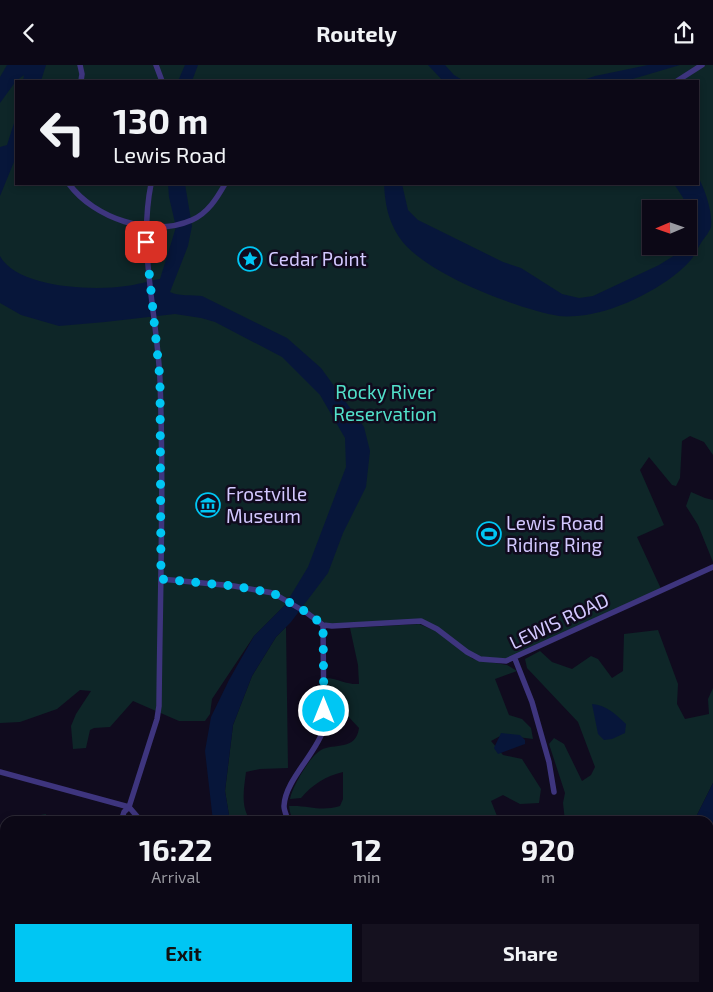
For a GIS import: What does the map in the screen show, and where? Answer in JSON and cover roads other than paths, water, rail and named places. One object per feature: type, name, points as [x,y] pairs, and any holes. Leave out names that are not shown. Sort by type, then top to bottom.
[{"type":"street","points":[[80,65],[81,80]]},
{"type":"street","points":[[156,65],[162,80]]},
{"type":"street","points":[[678,80],[702,65]]},
{"type":"street","points":[[70,185],[75,192],[96,208],[121,219],[146,225],[174,226],[192,220],[206,211],[224,185]]},
{"type":"street","points":[[123,816],[129,807],[158,712],[161,579],[160,379],[146,225],[151,185]]},
{"type":"street","name":"LEWIS ROAD","points":[[323,625],[421,621],[480,659],[506,661],[515,659],[713,567]]},
{"type":"street","points":[[161,579],[273,593],[308,613],[323,625],[324,728],[321,738],[286,796],[284,807],[287,816]]},
{"type":"street","points":[[515,659],[532,702],[549,762],[554,792]]},
{"type":"street","points":[[0,772],[129,807],[137,816]]},
{"type":"water","points":[[7,65],[46,65],[41,80],[23,80],[24,75],[15,80],[0,103],[0,77]]},
{"type":"water","points":[[185,65],[198,65],[192,80],[178,80]]},
{"type":"water","points":[[428,65],[445,65],[454,75],[462,80],[442,80]]},
{"type":"water","points":[[648,65],[680,65],[629,80],[583,80]]},
{"type":"water","points":[[15,120],[15,159],[0,196],[0,147],[7,145]]},
{"type":"water","points":[[699,179],[708,201],[711,227],[698,248],[698,200],[684,200],[675,185],[699,185]]},
{"type":"water","points":[[168,185],[185,185],[192,226],[188,246],[170,292],[181,295],[202,296],[287,338],[321,368],[364,427],[370,451],[366,487],[343,533],[328,573],[291,622],[276,637],[252,676],[233,725],[225,791],[229,816],[212,816],[205,751],[211,717],[254,636],[285,605],[308,567],[346,467],[345,438],[320,395],[282,357],[215,322],[175,314],[59,326],[21,315],[0,303],[0,256],[9,267],[22,275],[57,285],[95,288],[130,285],[160,279],[176,227]]},
{"type":"water","points":[[384,185],[402,185],[408,210],[418,220],[503,262],[521,268],[562,294],[579,298],[593,296],[659,265],[675,255],[694,255],[689,262],[668,280],[641,296],[613,308],[586,315],[559,316],[520,306],[449,276],[428,264],[411,250],[399,237],[392,224],[385,198]]},
{"type":"water","points":[[592,704],[606,708],[626,724],[625,733],[612,739],[604,740],[598,734]]},
{"type":"water","points":[[501,733],[520,735],[525,740],[525,744],[498,754],[494,748]]},
{"type":"water","points":[[713,783],[713,816],[696,816]]},
{"type":"place","name":"Cedar Point","points":[[250,259]]},
{"type":"place","name":"Frostville Museum","points":[[208,505]]},
{"type":"place","name":"Lewis Road Riding Ring","points":[[489,534]]},
{"type":"park label","name":"Rocky River Reservation","points":[[385,403]]}]
